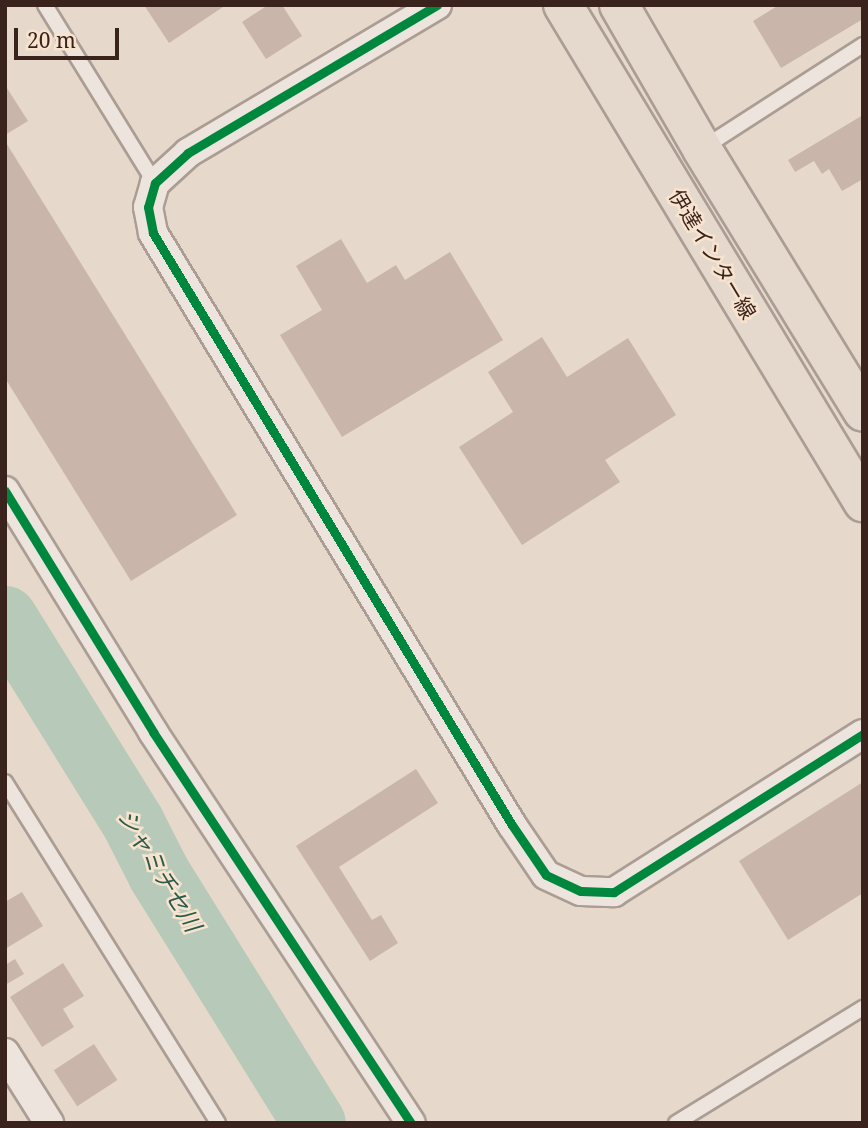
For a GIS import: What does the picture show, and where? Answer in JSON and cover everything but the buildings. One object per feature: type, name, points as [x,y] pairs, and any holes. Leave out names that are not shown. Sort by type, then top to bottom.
[{"type":"main road","name":"伊達インター線","points":[[563,5],[863,502]]},
{"type":"main road","points":[[619,5],[702,149],[863,412]]},
{"type":"street","points":[[437,5],[188,153],[155,183],[148,207],[153,233],[483,778],[545,875],[581,891],[614,892],[863,734]]},
{"type":"street","points":[[5,491],[153,732],[411,1123]]},
{"type":"street","points":[[5,1053],[49,1123]]},
{"type":"lane","points":[[45,5],[155,183]]},
{"type":"lane","points":[[702,149],[863,45]]},
{"type":"lane","points":[[5,782],[218,1123]]},
{"type":"lane","points":[[676,1123],[863,1008]]},
{"type":"waterway","name":"シャミチセ川","points":[[5,617],[133,823],[159,874],[314,1123]]},
{"type":"cycle path","points":[[437,5],[188,153],[155,183],[148,207],[153,233],[512,825],[546,875],[581,891],[614,892],[863,734]]},
{"type":"cycle path","points":[[5,491],[153,732],[411,1123]]}]
